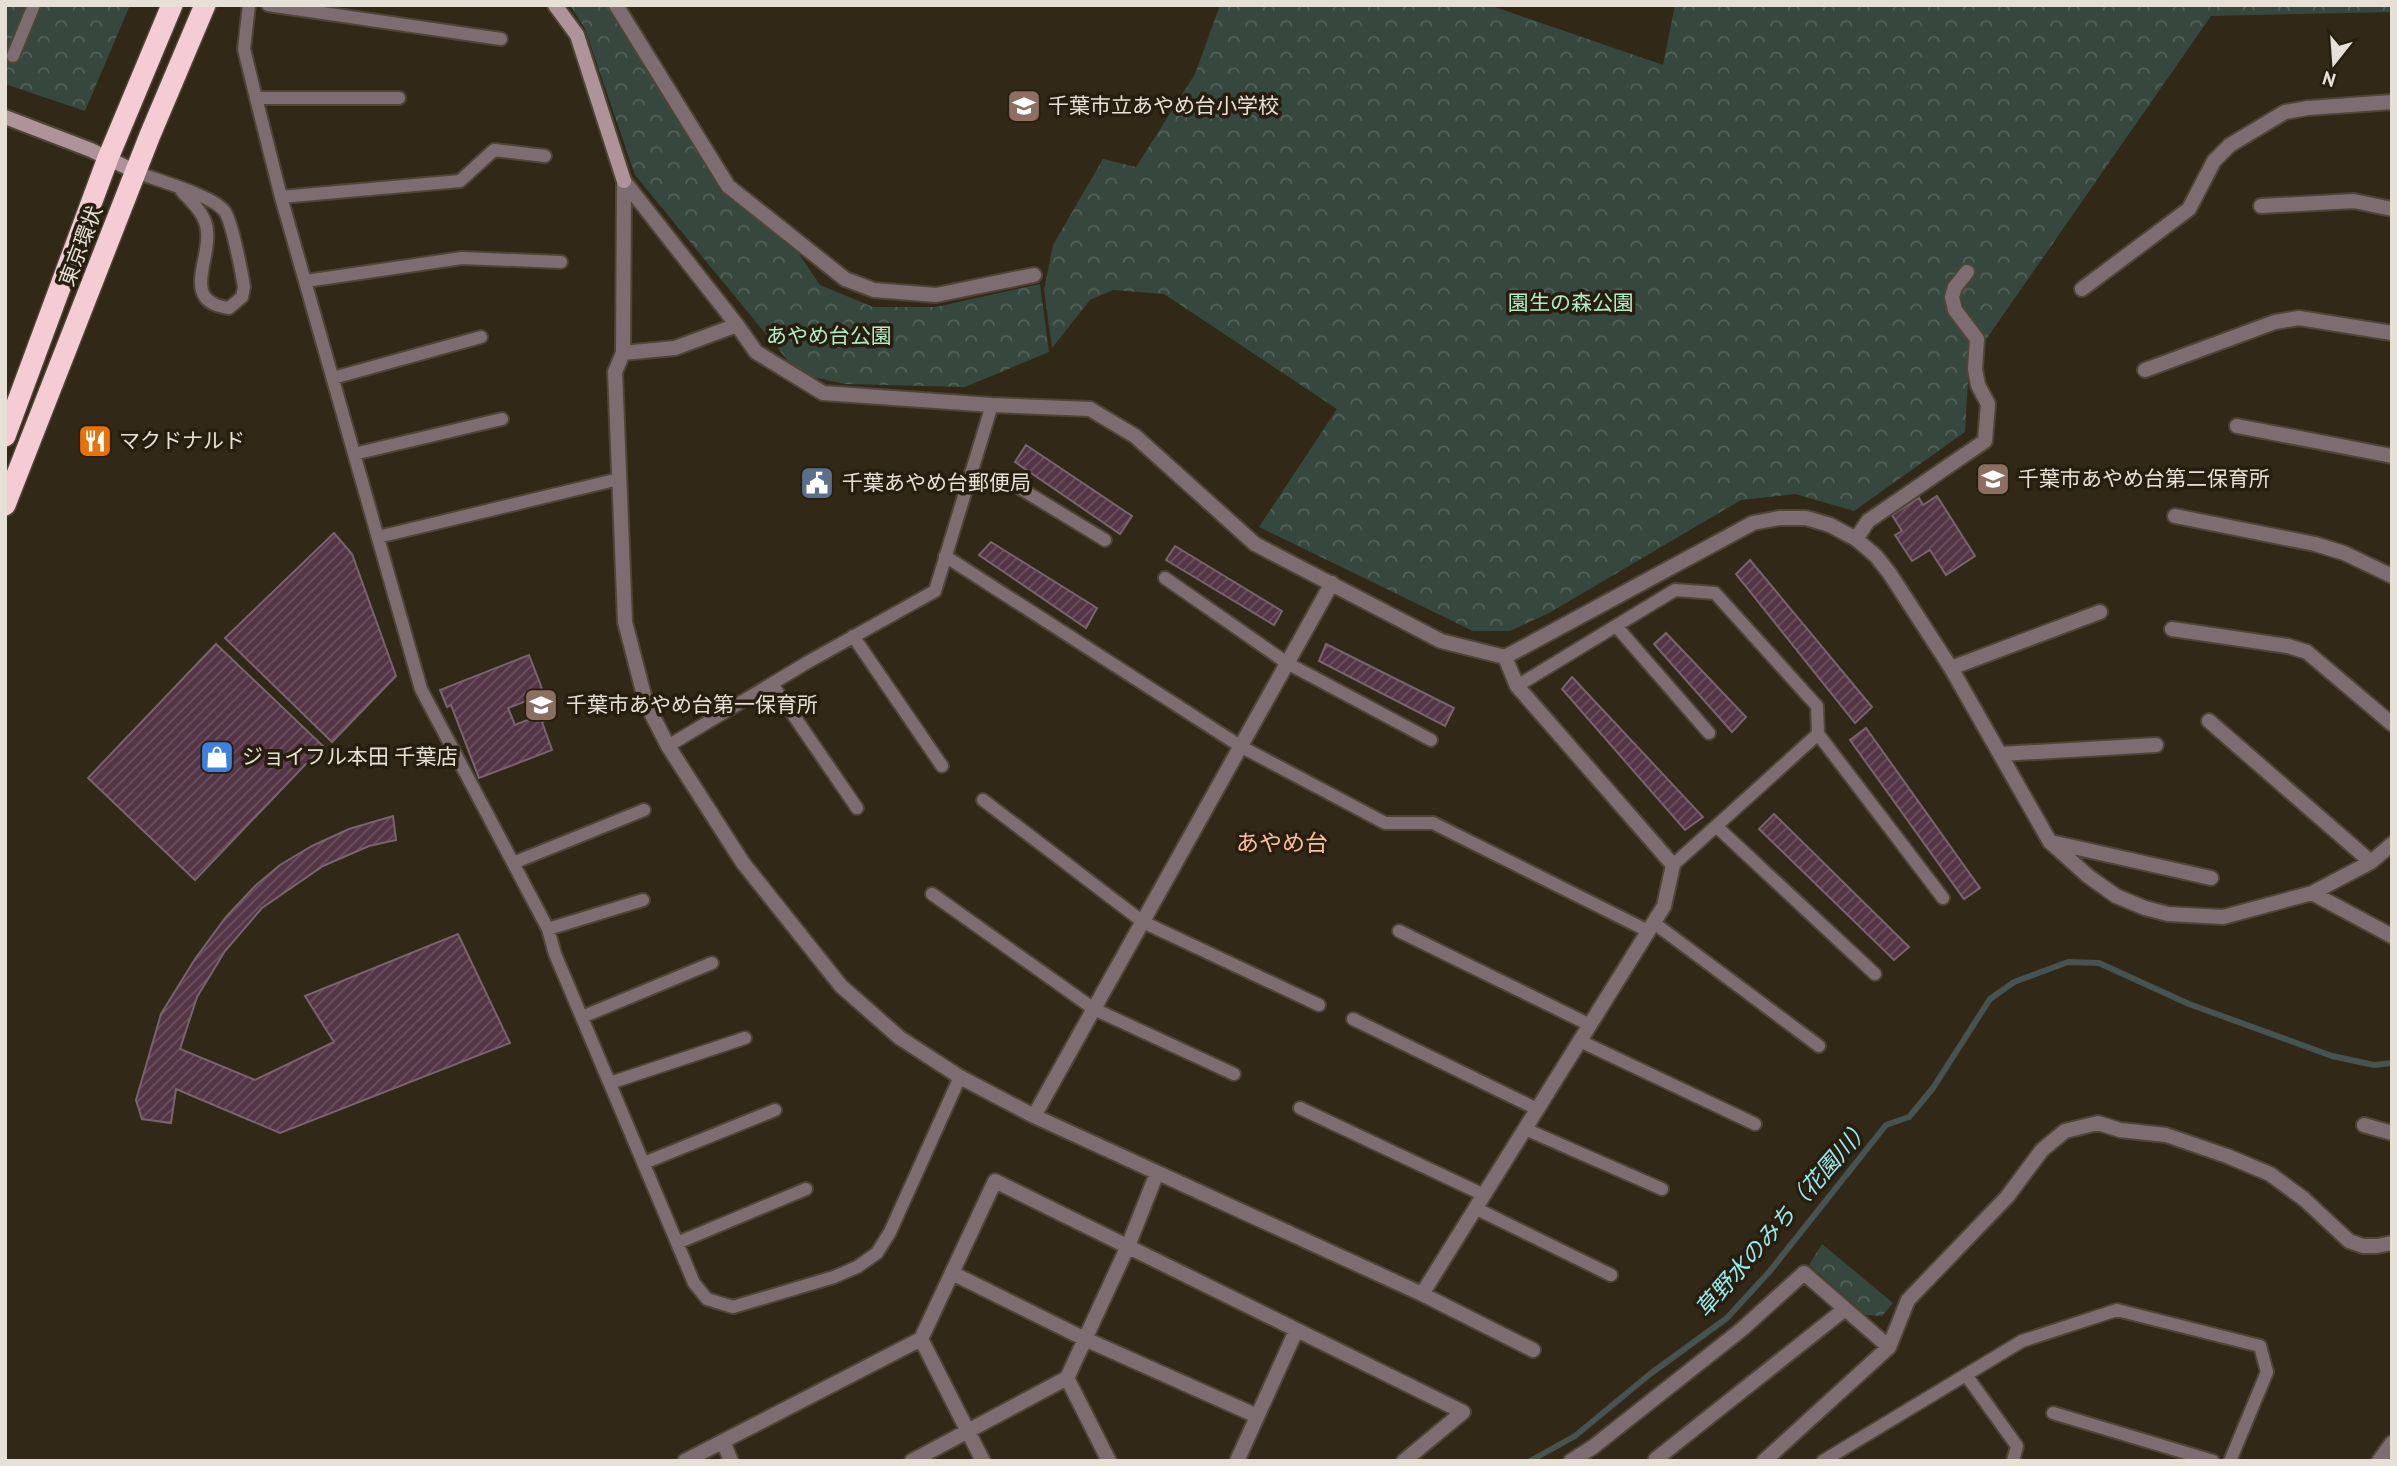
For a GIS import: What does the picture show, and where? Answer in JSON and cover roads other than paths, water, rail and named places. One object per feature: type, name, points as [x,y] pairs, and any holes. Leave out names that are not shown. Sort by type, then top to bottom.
[{"type":"highway","name":"東京環状","points":[[5,436],[108,158],[172,5]]},
{"type":"highway","name":"東京環状","points":[[5,505],[205,5]]},
{"type":"street","points":[[555,5],[577,35],[624,181],[623,354],[615,372],[625,622],[646,703],[668,746],[743,863],[841,986],[900,1038],[960,1077],[1034,1116],[1422,1294],[1533,1350]]},
{"type":"street","points":[[616,5],[728,186],[845,279],[874,290],[936,295],[1034,275]]},
{"type":"street","points":[[2082,289],[2189,209],[2214,161],[2230,145],[2285,112],[2392,102]]},
{"type":"street","points":[[5,117],[136,172]]},
{"type":"street","points":[[624,181],[756,352],[823,393],[1090,409],[1135,436],[1255,544],[1441,641],[1505,657],[1753,523],[1779,518],[1806,518],[1830,525],[1876,556],[1890,574],[1951,668],[2050,842],[2088,876],[2116,896],[2145,908],[2168,914],[2223,917],[2312,893],[2371,862],[2392,844]]},
{"type":"street","points":[[2261,206],[2354,201],[2392,209]]},
{"type":"street","points":[[1856,540],[1868,521],[1985,441],[1988,404],[1978,385],[1975,369],[1977,339],[1955,310],[1952,297],[1955,287],[1967,272]]},
{"type":"street","points":[[2145,370],[2275,322],[2300,317],[2392,333]]},
{"type":"street","points":[[623,354],[675,348],[737,325]]},
{"type":"street","points":[[2237,426],[2392,456]]},
{"type":"street","points":[[2175,516],[2315,544],[2344,553],[2392,576]]},
{"type":"street","points":[[1034,1116],[1332,583]]},
{"type":"street","points":[[1951,668],[2100,612]]},
{"type":"street","points":[[2172,628],[2288,646],[2307,652],[2392,724]]},
{"type":"street","points":[[1422,1294],[1664,906],[1673,865],[1517,686],[1505,657]]},
{"type":"street","points":[[2209,721],[2371,862]]},
{"type":"street","points":[[2000,754],[2156,745]]},
{"type":"street","points":[[2050,842],[2211,878]]},
{"type":"street","points":[[2312,893],[2392,936]]},
{"type":"street","points":[[1764,1461],[1889,1347],[1908,1300],[2007,1197],[2042,1150],[2065,1131],[2098,1123],[2120,1130],[2166,1135],[2228,1156],[2270,1174],[2304,1199],[2349,1241],[2377,1247],[2392,1243]]},
{"type":"street","points":[[2364,1125],[2392,1133]]},
{"type":"street","points":[[912,1461],[1067,1378],[1128,1246],[1157,1173]]},
{"type":"street","points":[[685,1461],[921,1339],[995,1181],[1462,1412],[1404,1461]]},
{"type":"street","points":[[952,1273],[1085,1339],[1257,1416]]},
{"type":"street","points":[[1570,1461],[1593,1447],[1741,1330],[1804,1273],[1889,1347]]},
{"type":"street","points":[[1657,1461],[1656,1459],[1845,1309]]},
{"type":"street","points":[[1237,1461],[1296,1331]]},
{"type":"street","points":[[921,1339],[983,1461]]},
{"type":"street","points":[[1067,1378],[1109,1461]]},
{"type":"street","points":[[723,1441],[732,1461]]},
{"type":"street","points":[[2379,1461],[2392,1443]]},
{"type":"lane","points":[[13,56],[34,5]]},
{"type":"lane","points":[[249,5],[244,49],[256,98],[281,197],[421,689],[548,929],[555,954],[694,1283],[707,1299],[733,1307],[834,1278],[877,1253],[890,1232],[960,1077]]},
{"type":"lane","points":[[268,5],[501,39]]},
{"type":"lane","points":[[256,98],[399,98]]},
{"type":"lane","points":[[281,197],[460,181],[494,150],[545,156]]},
{"type":"lane","points":[[136,172],[214,201],[226,213],[244,287],[242,297],[229,308],[217,306],[204,297],[201,265],[208,246],[204,217],[181,190]]},
{"type":"lane","points":[[306,281],[461,258],[561,262]]},
{"type":"lane","points":[[333,379],[481,337]]},
{"type":"lane","points":[[668,746],[853,636],[935,591],[992,405]]},
{"type":"lane","points":[[354,454],[502,419]]},
{"type":"lane","points":[[378,537],[619,479]]},
{"type":"lane","points":[[968,481],[1013,484],[1105,540]]},
{"type":"lane","points":[[945,556],[1240,746],[1385,823],[1433,823],[1651,927],[1818,1046]]},
{"type":"lane","points":[[1165,578],[1287,663],[1431,740]]},
{"type":"lane","points":[[1517,686],[1675,590],[1715,593],[1817,706],[1818,734],[1943,898]]},
{"type":"lane","points":[[1616,626],[1709,733]]},
{"type":"lane","points":[[853,636],[943,766]]},
{"type":"lane","points":[[772,684],[857,808]]},
{"type":"lane","points":[[1673,865],[1818,734]]},
{"type":"lane","points":[[983,800],[1143,922],[1319,1005]]},
{"type":"lane","points":[[513,863],[644,810]]},
{"type":"lane","points":[[1716,826],[1875,974]]},
{"type":"lane","points":[[932,894],[1094,1009],[1234,1074]]},
{"type":"lane","points":[[548,929],[643,900]]},
{"type":"lane","points":[[1399,931],[1590,1025]]},
{"type":"lane","points":[[582,1017],[712,963]]},
{"type":"lane","points":[[1353,1018],[1537,1109]]},
{"type":"lane","points":[[610,1083],[745,1038]]},
{"type":"lane","points":[[1580,1041],[1755,1124]]},
{"type":"lane","points":[[1300,1108],[1484,1195]]},
{"type":"lane","points":[[643,1163],[775,1110]]},
{"type":"lane","points":[[1525,1129],[1662,1189]]},
{"type":"lane","points":[[677,1243],[806,1189]]},
{"type":"lane","points":[[1475,1208],[1611,1275]]},
{"type":"lane","points":[[1823,1461],[2022,1341],[2117,1311],[2260,1346],[2267,1372],[2230,1461]]},
{"type":"lane","points":[[1966,1375],[2017,1446],[2013,1461]]},
{"type":"lane","points":[[2053,1413],[2213,1461]]},
{"type":"waterway","name":"草野水のみち（花園川）","points":[[1530,1461],[1575,1436],[1650,1374],[1727,1318],[1770,1271],[1886,1125],[1909,1117],[1933,1088],[1990,999],[2014,982],[2068,962],[2099,963],[2189,1004],[2332,1056],[2374,1065],[2392,1063]]},
{"type":"place","name":"千葉市立あやめ台小学校","points":[[1024,106]]},
{"type":"place","name":"マクドナルド","points":[[95,441]]},
{"type":"place","name":"千葉市あやめ台第二保育所","points":[[1993,479]]},
{"type":"place","name":"千葉あやめ台郵便局","points":[[817,483]]},
{"type":"place","name":"千葉市あやめ台第一保育所","points":[[541,705]]},
{"type":"place","name":"ジョイフル本田 千葉店","points":[[217,757]]},
{"type":"district","name":"あやめ台","points":[[1282,843]]},
{"type":"park label","name":"園生の森公園","points":[[1571,303]]},
{"type":"park label","name":"あやめ台公園","points":[[829,336]]}]
